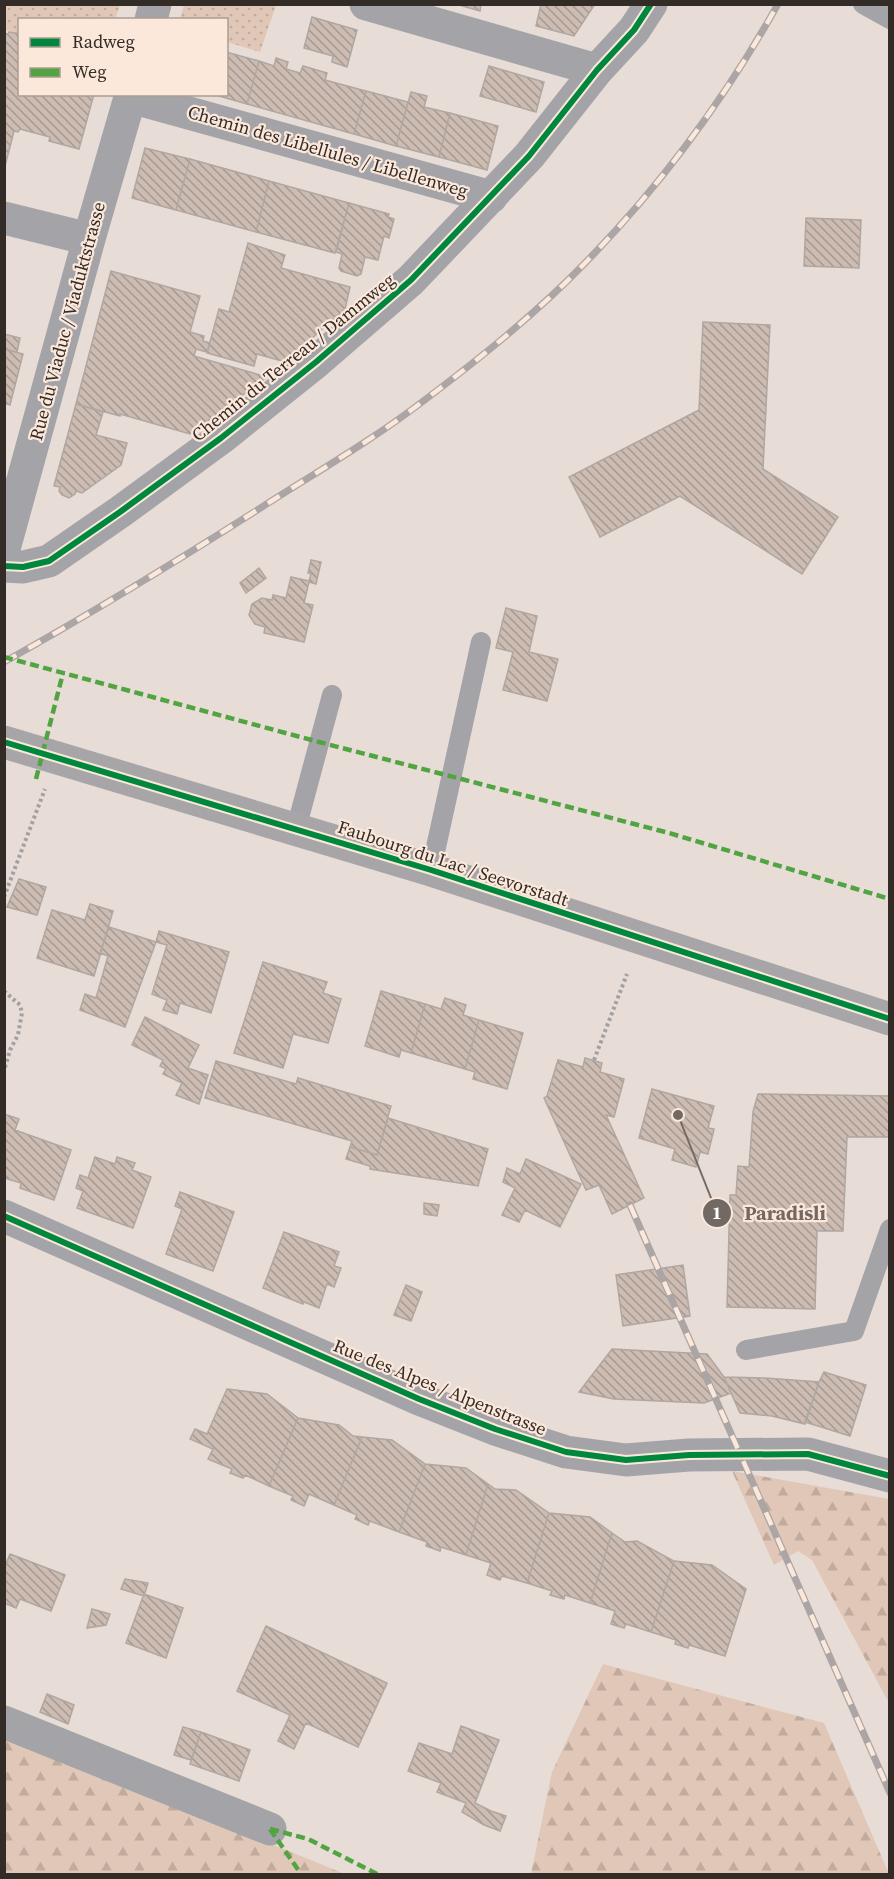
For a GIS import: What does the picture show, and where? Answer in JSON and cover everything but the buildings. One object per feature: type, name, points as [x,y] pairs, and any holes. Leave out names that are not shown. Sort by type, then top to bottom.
[{"type":"main road","name":"Faubourg du Lac / Seevorstadt","points":[[5,739],[431,870],[890,1019]]},
{"type":"street","points":[[366,4],[597,70]]},
{"type":"street","name":"Chemin du Terreau / Dammweg","points":[[4,566],[23,567],[49,561],[120,512],[221,438],[316,362],[411,280],[530,156],[597,70],[634,30],[651,4]]},
{"type":"street","name":"Chemin des Libellules / Libellenweg","points":[[131,96],[491,197]]},
{"type":"street","name":"Rue du Viaduc / Viaduktstrasse","points":[[4,549],[89,239],[131,96]]},
{"type":"street","points":[[4,218],[89,239]]},
{"type":"street","name":"Rue des Alpes / Alpenstrasse","points":[[4,1216],[419,1399],[495,1429],[566,1452],[626,1460],[689,1455],[808,1454],[890,1476]]},
{"type":"street","points":[[4,1722],[270,1829]]},
{"type":"lane","points":[[863,4],[890,19]]},
{"type":"lane","points":[[431,870],[481,642]]},
{"type":"lane","points":[[296,829],[332,695]]},
{"type":"lane","points":[[746,1350],[854,1330],[890,1229]]},
{"type":"path","points":[[4,897],[48,783]]},
{"type":"path","points":[[594,1060],[627,974]]},
{"type":"path","points":[[4,991],[20,1005],[22,1013],[18,1035],[10,1050],[4,1071]]},
{"type":"green space","points":[[184,4],[276,5],[260,52],[228,42],[228,18],[180,18]]},
{"type":"green space","points":[[4,5],[120,5],[115,18],[18,18],[18,34],[5,30]]},
{"type":"green space","points":[[732,1471],[889,1499],[889,1703],[812,1560],[798,1551],[774,1565]]},
{"type":"green space","points":[[603,1664],[824,1723],[889,1874],[531,1874],[552,1772]]},
{"type":"green space","points":[[5,1736],[345,1874],[5,1874]]},
{"type":"railway","points":[[4,662],[166,567],[363,443],[422,402],[507,335],[587,261],[641,202],[691,139],[737,73],[778,4]]},
{"type":"railway","points":[[630,1205],[890,1793]]},
{"type":"marked path","points":[[4,657],[669,833],[890,899]]},
{"type":"marked path","points":[[36,779],[63,673]]},
{"type":"marked path","points":[[270,1829],[308,1839],[377,1874]]},
{"type":"marked path","points":[[270,1829],[299,1874]]},
{"type":"cycle path","points":[[4,566],[23,567],[49,561],[120,512],[221,438],[316,362],[411,280],[529,156],[597,70],[634,30],[651,4]]},
{"type":"cycle path","points":[[4,742],[431,870],[890,1019]]},
{"type":"cycle path","points":[[4,1216],[419,1399],[495,1429],[566,1452],[626,1460],[689,1455],[808,1454],[890,1476]]},
{"type":"place","name":"Paradisli","points":[[678,1115]]}]
